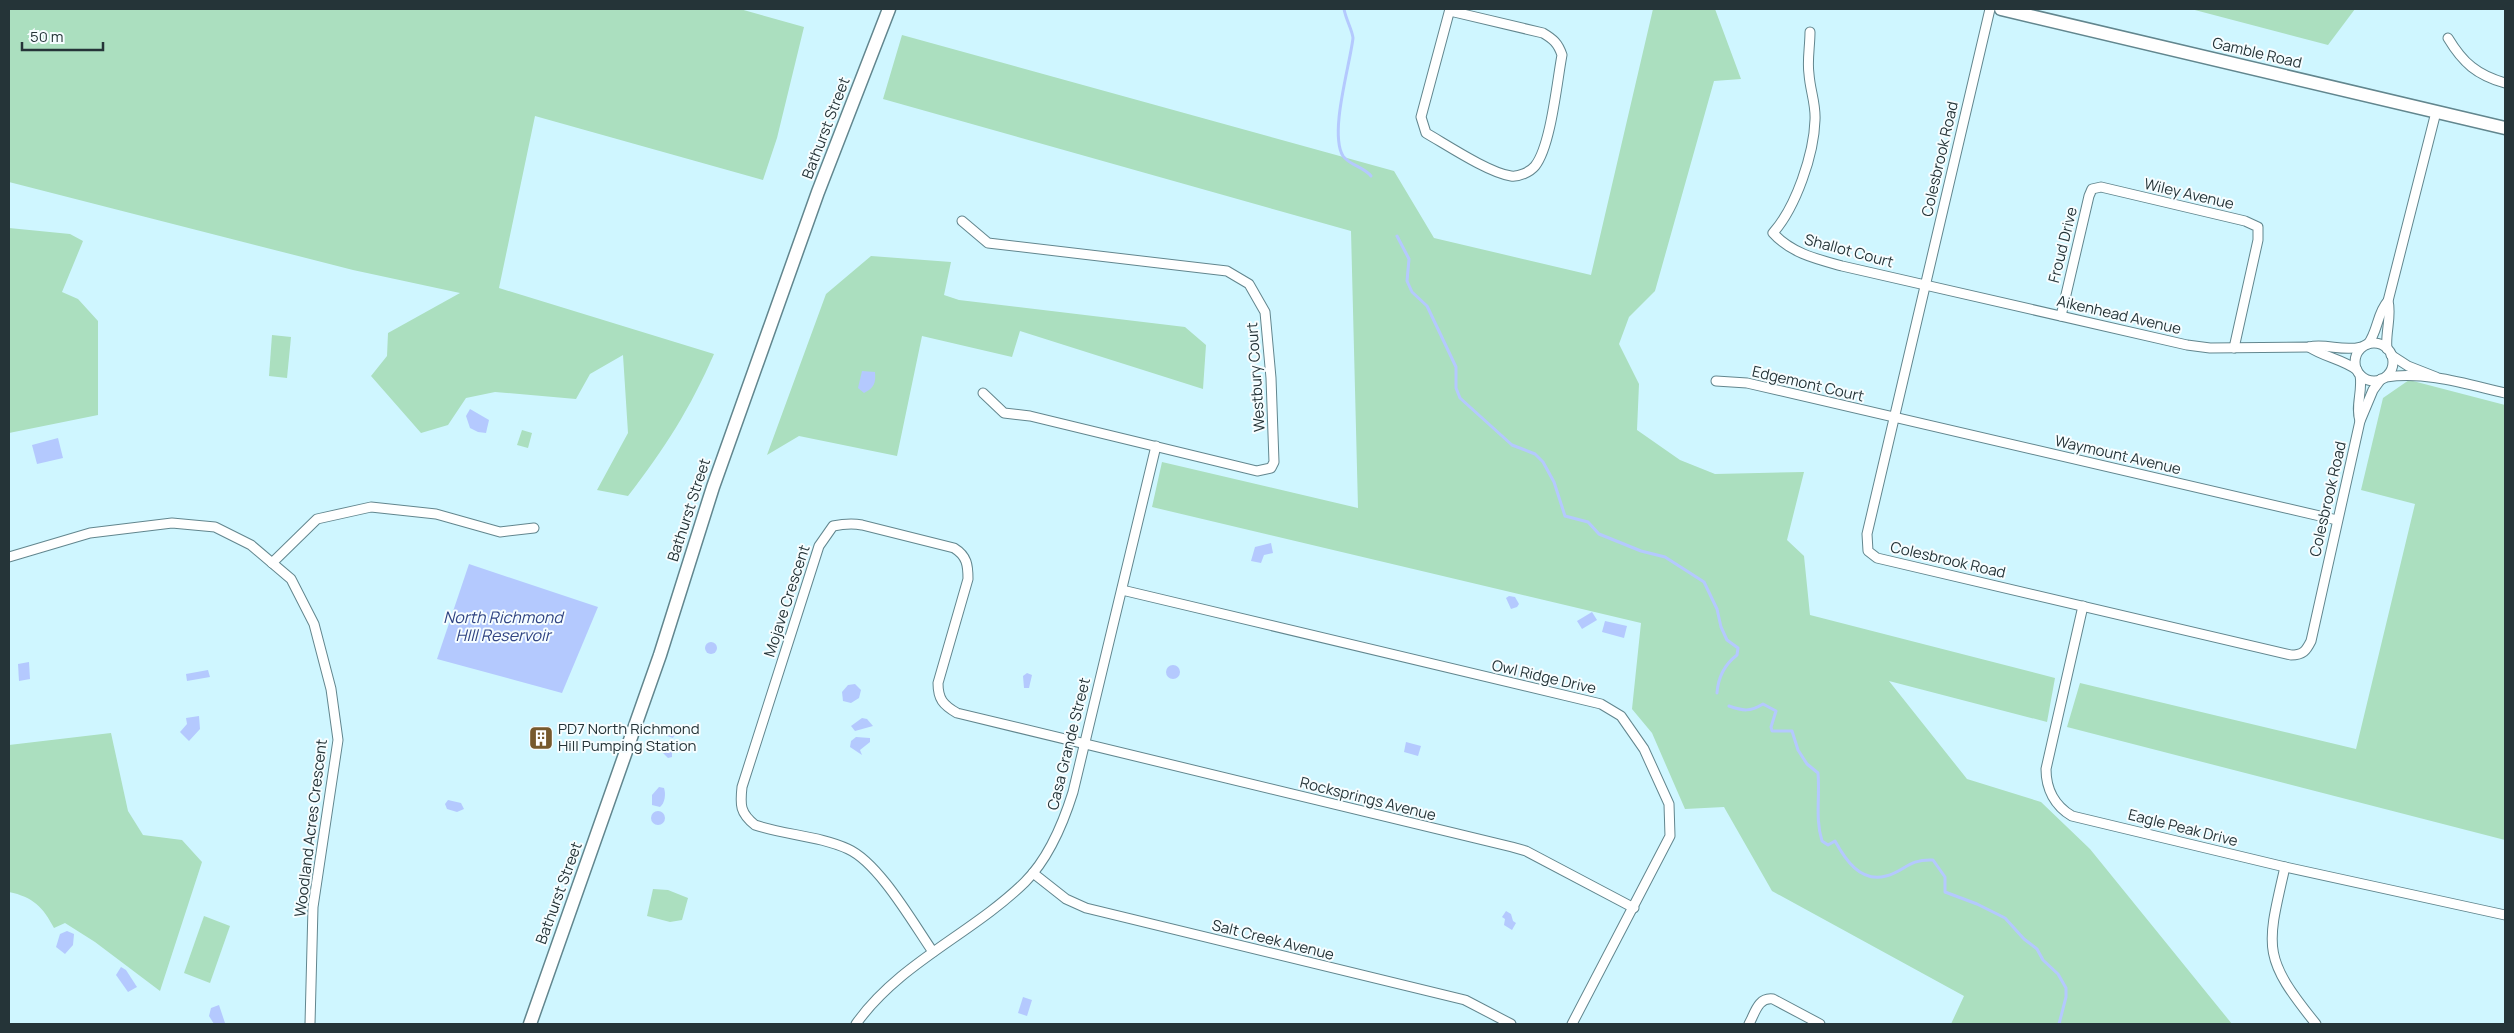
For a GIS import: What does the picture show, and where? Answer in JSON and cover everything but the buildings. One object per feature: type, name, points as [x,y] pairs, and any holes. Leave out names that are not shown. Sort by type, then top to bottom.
[{"type":"main road","name":"Bathurst Street","points":[[530,1024],[660,655],[713,486],[818,192],[889,9]]},
{"type":"main road","name":"Gamble Road","points":[[2001,9],[2505,128]]},
{"type":"street","name":"Colesbrook Road","points":[[1990,9],[1867,534],[1868,551],[1877,558],[2292,655],[2301,655],[2307,650],[2311,641],[2360,421],[2373,390],[2384,378]]},
{"type":"street","points":[[1450,10],[1543,33],[1555,40],[1559,47],[1562,54],[1553,110],[1539,160],[1529,171],[1513,176],[1497,172],[1426,133],[1422,118],[1450,10]]},
{"type":"street","name":"Shallot Court","points":[[1810,32],[1808,73],[1815,106],[1813,137],[1803,176],[1793,202],[1785,219],[1773,232],[1784,245],[1820,260],[1925,284]]},
{"type":"street","points":[[2448,38],[2460,58],[2486,78],[2505,83]]},
{"type":"street","points":[[2436,112],[2388,301],[2383,307],[2376,331],[2355,358],[2358,372],[2370,381],[2400,375],[2436,377]]},
{"type":"street","name":"Wiley Avenue","points":[[2101,188],[2252,223],[2258,227],[2258,240],[2234,348]]},
{"type":"street","name":"Froud Drive","points":[[2061,316],[2089,196],[2092,189],[2101,188]]},
{"type":"street","name":"Westbury Court","points":[[962,221],[988,243],[1227,271],[1249,284],[1265,312],[1275,454],[1271,468],[1257,471],[1030,416],[1004,413],[983,393]]},
{"type":"street","name":"Aikenhead Avenue","points":[[1925,284],[2187,345],[2234,348],[2309,348],[2318,345],[2345,350],[2365,346]]},
{"type":"street","points":[[2384,378],[2392,367],[2386,335],[2390,308],[2388,301]]},
{"type":"street","points":[[2365,346],[2378,343],[2408,366],[2436,377],[2505,393]]},
{"type":"street","name":"Aikenhead Avenue","points":[[2309,348],[2343,361],[2358,372]]},
{"type":"street","name":"Colesbrook Road","points":[[2358,372],[2362,384],[2358,414],[2360,421]]},
{"type":"street","name":"Edgemont Court","points":[[1716,381],[1747,383],[1894,417]]},
{"type":"street","name":"Waymount Avenue","points":[[1894,417],[2337,520]]},
{"type":"street","name":"Casa Grande Street","points":[[856,1024],[882,993],[1006,898],[1033,873],[1054,841],[1065,818],[1084,745],[1156,446]]},
{"type":"street","points":[[272,562],[317,519],[371,507],[436,514],[500,532],[534,528]]},
{"type":"street","name":"Woodland Acres Crescent","points":[[9,557],[90,533],[172,523],[215,527],[251,545],[291,579],[314,624],[331,689],[338,740],[313,907],[310,1024]]},
{"type":"street","name":"Mojave Crescent","points":[[934,952],[876,871],[861,857],[847,848],[755,825],[745,817],[740,809],[742,787],[819,546],[833,526],[852,523],[954,548],[963,553],[967,562],[968,579],[938,683],[939,699],[945,706],[957,713],[1084,745]]},
{"type":"street","name":"Owl Ridge Drive","points":[[1122,590],[1588,701],[1612,709],[1621,716],[1637,737],[1665,794],[1671,816],[1668,844],[1572,1024]]},
{"type":"street","name":"Eagle Peak Drive","points":[[2083,606],[2046,769],[2046,780],[2056,802],[2072,816],[2286,867],[2505,916]]},
{"type":"street","name":"Rocksprings Avenue","points":[[1084,745],[1526,851],[1634,908]]},
{"type":"street","points":[[2286,867],[2273,920],[2272,949],[2282,980],[2316,1024]]},
{"type":"street","name":"Salt Creek Avenue","points":[[1033,873],[1066,899],[1086,908],[1465,1000],[1511,1024]]},
{"type":"street","points":[[1749,1024],[1762,1000],[1766,998],[1780,1002],[1820,1024]]},
{"type":"green space","points":[[9,9],[740,9],[804,27],[777,138],[763,180],[535,116],[499,288],[714,354],[676,428],[628,496],[597,490],[628,433],[623,355],[590,374],[576,399],[495,392],[466,398],[448,425],[421,433],[371,376],[387,356],[388,333],[460,293],[353,270],[9,182]]},
{"type":"green space","points":[[1653,9],[1715,9],[1741,79],[1714,81],[1655,291],[1629,317],[1619,344],[1639,384],[1637,430],[1680,460],[1715,474],[1804,472],[1787,540],[1804,556],[1810,615],[2055,678],[2047,722],[1889,681],[1967,779],[2041,802],[2090,849],[2232,1024],[1951,1024],[1964,996],[1772,891],[1724,807],[1685,809],[1652,733],[1632,709],[1641,623],[1152,507],[1162,462],[1358,508],[1351,231],[883,99],[902,35],[1394,171],[1434,238],[1591,275]]},
{"type":"green space","points":[[2191,9],[2355,9],[2328,45]]},
{"type":"green space","points":[[9,228],[70,234],[83,241],[62,292],[78,299],[98,321],[98,415],[9,433]]},
{"type":"green space","points":[[871,256],[951,262],[944,295],[959,300],[1185,327],[1206,345],[1203,389],[1020,331],[1012,357],[922,336],[897,456],[799,436],[767,455],[826,294]]},
{"type":"green space","points":[[272,335],[291,337],[287,378],[269,376]]},
{"type":"green space","points":[[2409,380],[2505,405],[2505,840],[2067,727],[2080,683],[2356,749],[2415,504],[2361,490],[2383,398]]},
{"type":"green space","points":[[522,430],[532,433],[528,448],[517,445]]},
{"type":"green space","points":[[111,733],[128,811],[143,835],[182,840],[202,862],[160,991],[95,942],[65,923],[54,928],[46,914],[31,900],[9,892],[9,745]]},
{"type":"green space","points":[[653,889],[668,890],[688,898],[682,920],[670,922],[647,916]]},
{"type":"green space","points":[[204,916],[230,926],[210,983],[184,973]]},
{"type":"water","points":[[862,371],[875,372],[874,385],[864,393],[858,388]]},
{"type":"water","points":[[470,409],[489,420],[486,433],[470,428],[466,416]]},
{"type":"water","points":[[58,438],[63,458],[37,464],[32,445]]},
{"type":"water","points":[[1271,543],[1273,553],[1264,555],[1261,563],[1251,561],[1255,547]]},
{"type":"water","name":"North Richmond HIll Reservoir","points":[[469,564],[598,607],[562,693],[437,659]]},
{"type":"water","points":[[1509,596],[1515,597],[1519,604],[1517,607],[1511,609],[1506,598]]},
{"type":"water","points":[[1592,612],[1597,620],[1582,629],[1577,621]]},
{"type":"water","points":[[1605,621],[1627,626],[1624,638],[1602,632]]},
{"type":"water","points":[[709,642],[713,642],[717,648],[713,654],[709,654],[705,650],[705,646]]},
{"type":"water","points":[[29,662],[30,679],[19,681],[18,664]]},
{"type":"water","points":[[1173,665],[1178,667],[1180,672],[1178,677],[1173,679],[1168,677],[1166,672],[1168,667]]},
{"type":"water","points":[[208,670],[210,677],[187,681],[186,674]]},
{"type":"water","points":[[1027,673],[1032,675],[1029,688],[1024,688],[1023,676]]},
{"type":"water","points":[[855,684],[861,690],[859,698],[851,703],[843,701],[842,692],[848,685]]},
{"type":"water","points":[[199,716],[200,729],[189,741],[180,732],[187,724],[186,718]]},
{"type":"water","points":[[862,718],[867,719],[873,726],[855,731],[851,726]]},
{"type":"water","points":[[677,725],[677,731],[673,738],[667,736],[666,732],[670,726]]},
{"type":"water","points":[[856,737],[870,738],[870,742],[860,750],[862,755],[850,747],[851,741]]},
{"type":"water","points":[[1406,742],[1421,746],[1418,756],[1404,752]]},
{"type":"water","points":[[664,743],[672,744],[672,757],[668,758],[662,752]]},
{"type":"water","points":[[659,787],[664,788],[665,793],[664,801],[660,807],[652,805],[652,795]]},
{"type":"water","points":[[448,800],[461,803],[464,809],[457,812],[447,809],[445,804]]},
{"type":"water","points":[[658,811],[663,813],[665,818],[663,823],[658,825],[653,823],[651,818],[653,813]]},
{"type":"water","points":[[1506,911],[1511,914],[1513,921],[1516,923],[1512,930],[1504,925],[1505,919],[1502,917]]},
{"type":"water","points":[[67,931],[74,934],[73,945],[65,954],[56,947],[60,934]]},
{"type":"water","points":[[121,967],[126,970],[137,987],[128,992],[116,975]]},
{"type":"water","points":[[1023,997],[1032,1000],[1027,1016],[1018,1013]]},
{"type":"water","points":[[219,1005],[225,1023],[214,1024],[209,1016],[211,1008]]},
{"type":"waterway","points":[[1344,9],[1353,38],[1339,116],[1339,145],[1346,159],[1365,170],[1371,176]]},
{"type":"waterway","points":[[1397,236],[1409,259],[1407,281],[1412,292],[1427,306],[1456,367],[1456,388],[1460,398],[1512,445],[1535,454],[1543,462],[1554,482],[1565,516],[1588,522],[1599,534],[1641,551],[1665,557],[1704,582],[1717,609],[1721,627],[1727,640],[1738,648],[1737,655],[1723,672],[1717,693]]},
{"type":"waterway","points":[[1729,706],[1746,710],[1763,704],[1776,711],[1771,727],[1772,731],[1792,731],[1798,750],[1807,764],[1818,773],[1818,816],[1822,841],[1828,845],[1835,841],[1854,868],[1868,876],[1877,877],[1893,874],[1918,861],[1933,860],[1945,877],[1945,892],[1977,904],[2005,918],[2024,939],[2037,949],[2043,960],[2058,974],[2066,988],[2066,997],[2059,1024]]},
{"type":"place","name":"PD7 North Richmond Hill Pumping Station","points":[[541,738]]}]
